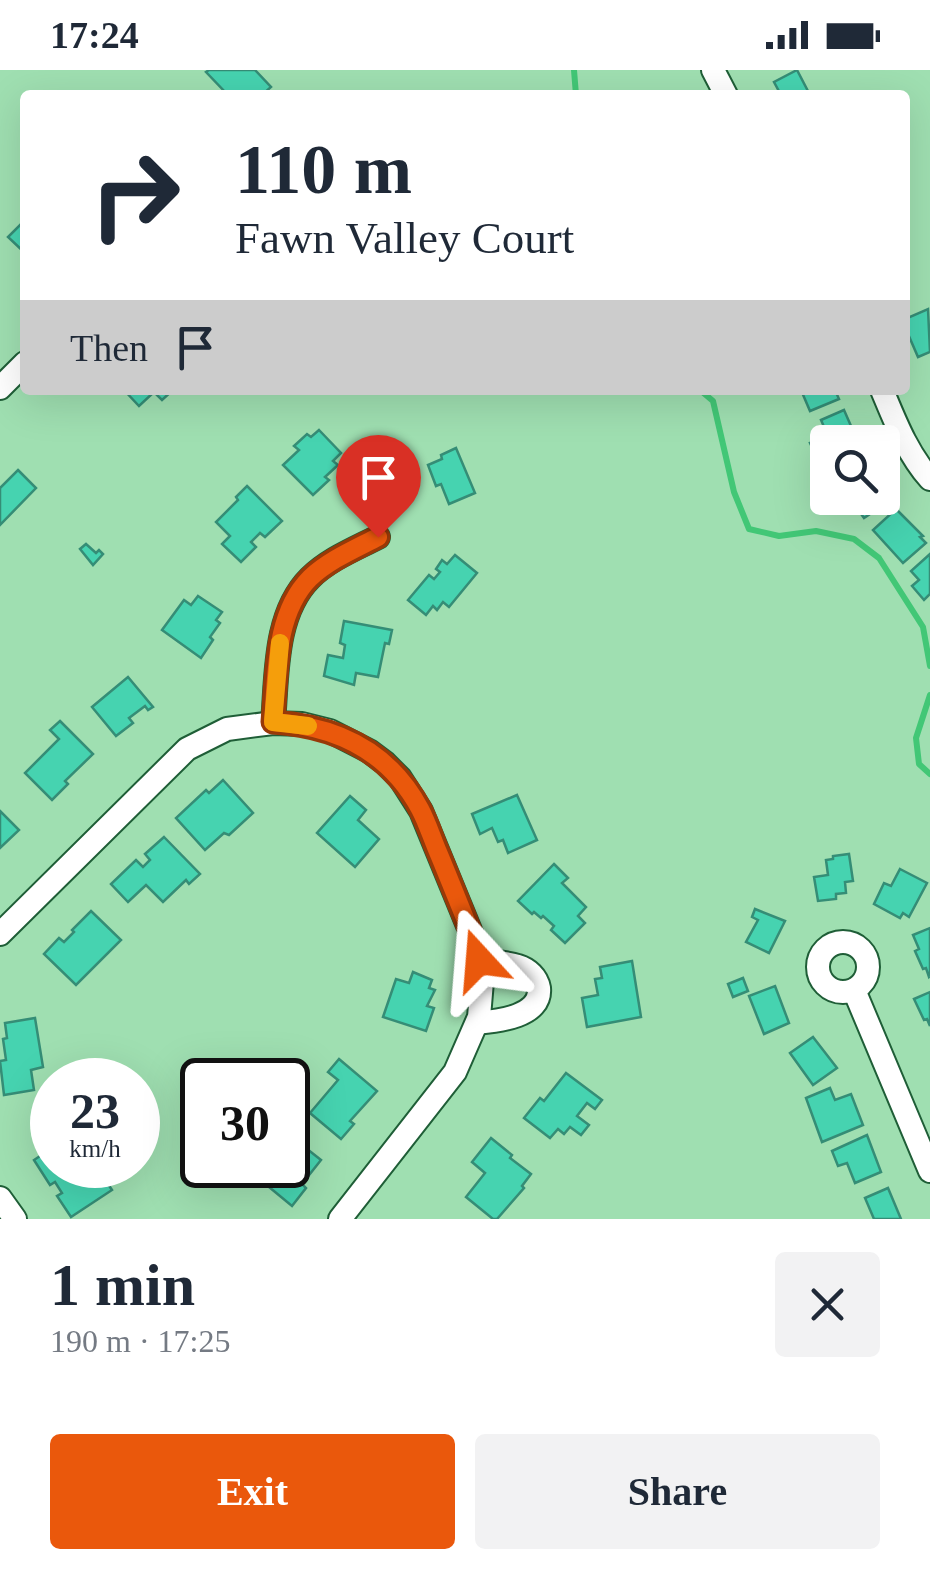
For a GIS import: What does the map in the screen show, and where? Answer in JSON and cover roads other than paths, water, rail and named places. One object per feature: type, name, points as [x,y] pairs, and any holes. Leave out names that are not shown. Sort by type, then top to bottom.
[{"type":"street","points":[[0,388],[20,367]]},
{"type":"street","points":[[884,395],[905,443],[930,479]]},
{"type":"street","points":[[273,722],[281,638],[294,602],[308,580],[330,562],[378,537]]},
{"type":"street","points":[[0,934],[187,749],[227,728],[273,722],[302,724],[330,731],[369,751],[400,778],[421,810],[476,945],[482,981],[476,1022],[455,1072],[340,1219]]},
{"type":"street","points":[[476,1022],[502,1020],[523,1012],[535,1004],[540,993],[536,978],[521,966],[479,960]]},
{"type":"street","points":[[854,990],[930,1172]]},
{"type":"street","points":[[0,1198],[14,1219]]},
{"type":"waterway","points":[[574,70],[576,90]]},
{"type":"waterway","points":[[706,395],[713,401],[734,492],[749,529],[779,536],[816,531],[854,539],[879,558],[923,627],[930,666]]},
{"type":"waterway","points":[[930,695],[916,738],[919,764],[930,774]]}]
